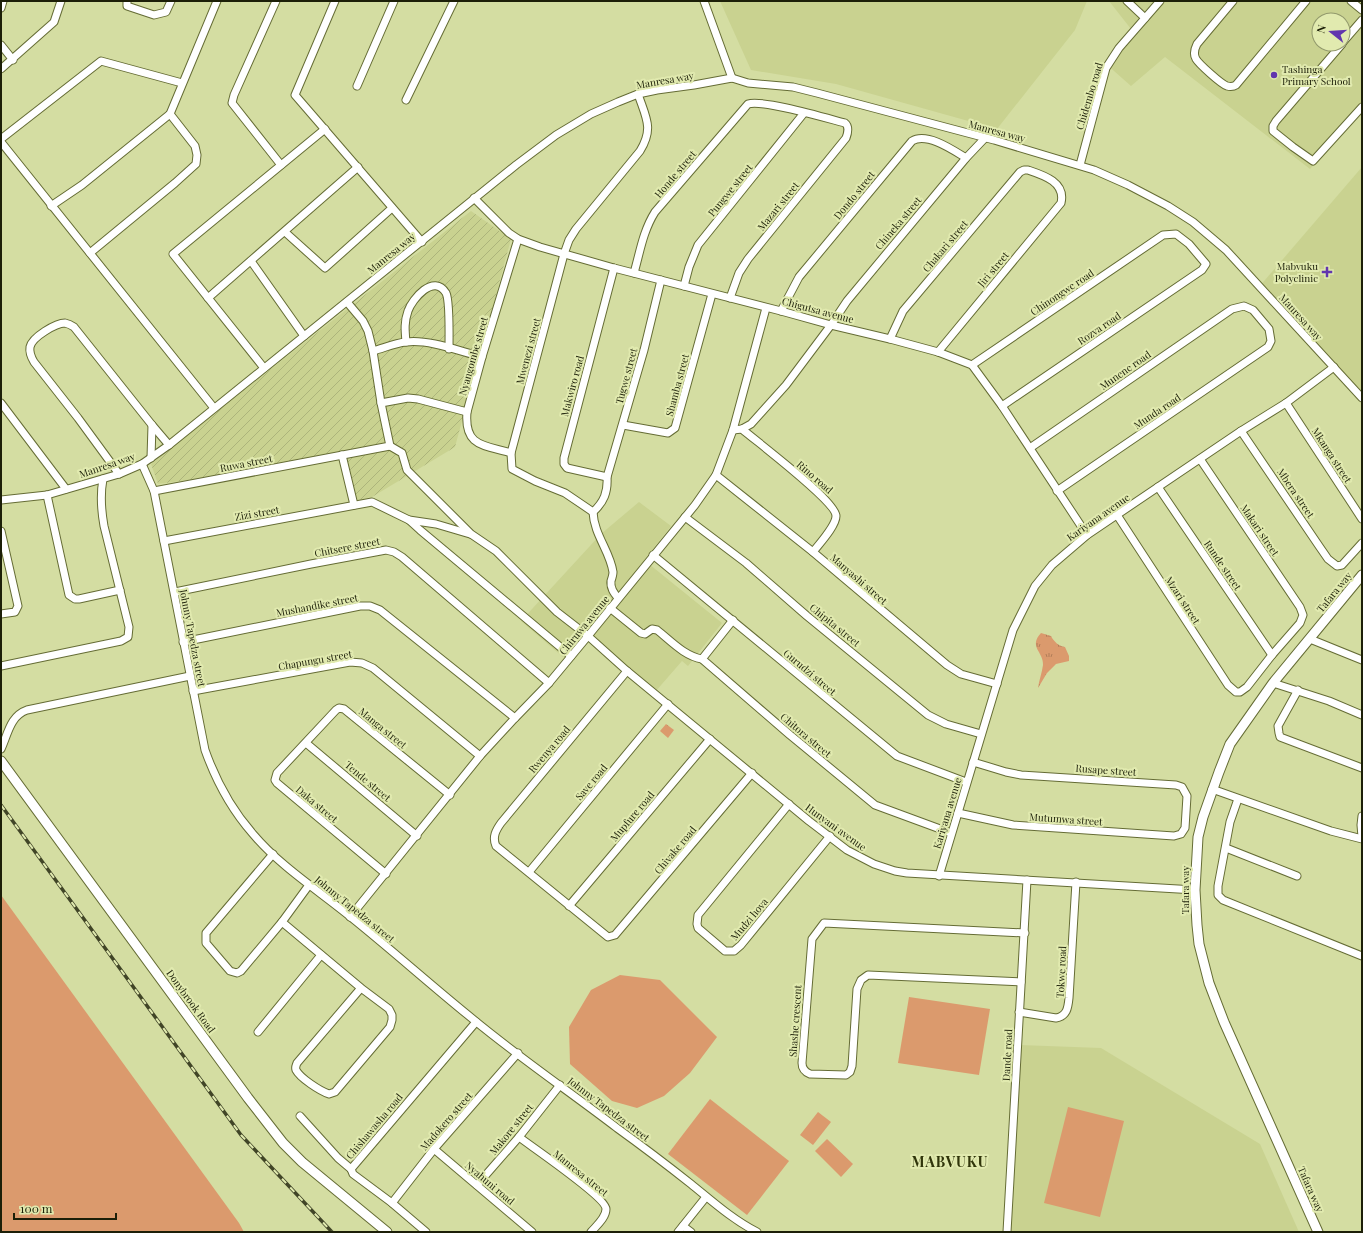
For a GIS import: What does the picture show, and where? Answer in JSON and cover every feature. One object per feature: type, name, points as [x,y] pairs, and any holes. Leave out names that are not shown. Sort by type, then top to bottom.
[{"type":"street","points":[[1,8],[3,1]]},
{"type":"street","points":[[1,70],[54,22],[61,1]]},
{"type":"street","points":[[127,1],[127,6],[154,15],[166,12],[171,1]]},
{"type":"street","points":[[51,206],[82,184],[170,114],[217,1]]},
{"type":"street","points":[[276,1],[234,95],[232,103],[281,165]]},
{"type":"street","points":[[335,1],[295,95],[422,242]]},
{"type":"street","points":[[357,86],[394,1]]},
{"type":"street","points":[[406,100],[454,1]]},
{"type":"street","points":[[704,1],[732,78]]},
{"type":"street","points":[[1127,1],[1145,18]]},
{"type":"street","name":"Chidembo road","points":[[1080,165],[1106,68],[1119,48],[1160,1]]},
{"type":"street","points":[[1233,1],[1197,44],[1194,51],[1196,59],[1219,81],[1227,86],[1236,84],[1306,1]]},
{"type":"street","points":[[1351,1],[1362,10]]},
{"type":"street","points":[[1351,33],[1362,20]]},
{"type":"street","points":[[1,45],[13,60]]},
{"type":"street","points":[[1334,52],[1276,121],[1273,126],[1273,130],[1313,161],[1362,106]]},
{"type":"street","points":[[1,139],[101,61],[182,83]]},
{"type":"street","name":"Manresa way","points":[[1,502],[66,489],[103,479],[142,464],[169,445],[422,242],[474,198],[556,135],[600,110],[638,94],[732,78],[748,83],[793,87],[985,138],[1080,165],[1107,175],[1148,194],[1173,208],[1193,222],[1236,260],[1362,398]]},
{"type":"street","name":"Mwenezi street","points":[[511,452],[569,240],[576,229],[645,144],[648,134],[648,124],[638,94]]},
{"type":"street","name":"Honde street","points":[[634,273],[644,233],[655,212],[746,106],[754,102],[775,105],[804,113]]},
{"type":"street","name":"Mazari street","points":[[730,298],[739,273],[746,262],[847,136],[847,126],[844,123],[804,113]]},
{"type":"street","name":"Pungwe street","points":[[684,286],[689,267],[698,245],[804,113]]},
{"type":"street","points":[[90,253],[176,183],[196,164],[197,155],[195,146],[170,114]]},
{"type":"street","points":[[264,368],[173,254],[325,129]]},
{"type":"street","name":"Dondo street","points":[[781,311],[799,277],[912,141],[921,138],[938,142],[966,158]]},
{"type":"street","name":"Chineka street","points":[[742,429],[750,424],[786,385],[831,325],[847,300],[966,158],[985,138]]},
{"type":"street","points":[[1,142],[214,408]]},
{"type":"street","points":[[208,298],[358,167]]},
{"type":"street","name":"Jiri street","points":[[938,352],[1060,205],[1062,199],[1060,189],[1052,180],[1028,170],[1022,171]]},
{"type":"street","name":"Chakari street","points":[[890,338],[903,311],[1022,171]]},
{"type":"street","name":"Chigutsa avenue","points":[[474,198],[508,233],[518,239],[614,268],[831,325],[890,338],[938,352],[972,365]]},
{"type":"street","points":[[285,232],[325,268],[392,208]]},
{"type":"street","name":"Rozva road","points":[[1002,406],[1202,270],[1205,265],[1189,244],[1176,234],[1163,235]]},
{"type":"street","name":"Chinongwe road","points":[[972,365],[1163,235]]},
{"type":"street","name":"Nyangombe street","points":[[511,452],[473,440],[467,428],[467,412],[518,239]]},
{"type":"street","points":[[251,261],[304,336]]},
{"type":"street","name":"Makwiro road","points":[[607,477],[567,468],[564,464],[564,458],[614,268]]},
{"type":"street","name":"Tugwe street","points":[[593,512],[603,501],[608,489],[607,477],[644,350],[661,280]]},
{"type":"street","points":[[406,342],[404,326],[408,311],[423,290],[432,286],[440,288],[446,294],[449,312],[449,348]]},
{"type":"street","name":"Shamba street","points":[[623,425],[668,433],[675,429],[712,294]]},
{"type":"street","points":[[347,302],[366,326],[373,352],[390,446],[402,453],[407,470],[471,534]]},
{"type":"street","name":"Munda road","points":[[1057,491],[1268,347],[1271,341],[1269,329],[1253,310],[1244,306],[1232,309]]},
{"type":"street","name":"Chiruwa avenue","points":[[350,917],[417,836],[480,756],[549,683],[572,656],[685,516],[716,475],[733,430],[766,308]]},
{"type":"street","name":"Munene road","points":[[1030,448],[1232,309]]},
{"type":"street","points":[[118,474],[78,418],[34,362],[30,354],[30,346],[44,332],[60,324],[68,323],[74,327],[169,445]]},
{"type":"street","points":[[373,352],[406,342],[427,343],[482,357]]},
{"type":"street","points":[[972,365],[1002,406],[1087,535]]},
{"type":"street","name":"Kariyana avenue","points":[[939,876],[966,782],[1013,630],[1035,586],[1052,565],[1087,535],[1241,431],[1286,403],[1334,367]]},
{"type":"street","points":[[382,403],[408,398],[418,399],[467,412]]},
{"type":"street","points":[[1,403],[66,489]]},
{"type":"street","name":"Mkanga street","points":[[1286,403],[1362,519]]},
{"type":"street","points":[[151,458],[152,425]]},
{"type":"street","points":[[733,430],[742,429]]},
{"type":"street","name":"Rino road","points":[[742,429],[820,494],[834,511],[836,515],[834,524],[813,552]]},
{"type":"street","name":"Mbera street","points":[[1241,431],[1328,559],[1336,566],[1339,566],[1345,563],[1362,543]]},
{"type":"street","name":"Ruwa street","points":[[154,491],[390,446]]},
{"type":"street","points":[[511,452],[512,470],[565,493],[593,512],[593,518],[599,538],[610,561],[613,574],[611,583],[612,590],[618,598]]},
{"type":"street","points":[[342,455],[354,505]]},
{"type":"street","name":"Makari street","points":[[1200,459],[1303,613],[1300,623],[1272,655]]},
{"type":"street","name":"Johnny Tapedza street","points":[[142,464],[154,491],[205,750],[221,788],[245,824],[273,854],[309,885],[350,917],[476,1022],[644,1148],[706,1197],[757,1232]]},
{"type":"street","name":"Manyashi street","points":[[716,475],[813,552],[947,665],[961,674],[997,684]]},
{"type":"street","points":[[1,666],[121,641],[128,637],[129,627],[101,509],[100,498],[103,479]]},
{"type":"street","name":"Runde street","points":[[1158,487],[1272,655]]},
{"type":"street","points":[[47,494],[69,595],[75,599],[79,599],[120,590]]},
{"type":"street","name":"Zizi street","points":[[164,541],[372,502],[409,520]]},
{"type":"street","name":"Chipita street","points":[[685,516],[746,563],[813,621],[928,715],[946,724],[981,734]]},
{"type":"street","name":"Mzari street","points":[[1117,516],[1228,685],[1236,692],[1247,688],[1272,655]]},
{"type":"street","points":[[409,520],[436,524],[471,534]]},
{"type":"street","points":[[409,520],[572,656]]},
{"type":"street","points":[[1,531],[4,562],[18,606],[15,612],[1,614]]},
{"type":"street","name":"Hunyani avenue","points":[[471,534],[496,551],[557,612],[588,636],[627,671],[710,740],[847,850],[874,864],[895,871],[939,876],[1076,882],[1195,890]]},
{"type":"street","name":"Chitsere street","points":[[174,592],[319,562],[386,550],[394,552],[402,557],[452,598],[549,683]]},
{"type":"street","name":"Gurudzi street","points":[[653,555],[824,697],[898,756],[966,782]]},
{"type":"street","name":"Tafara way","points":[[1318,1232],[1215,1001],[1199,944],[1195,890],[1200,828],[1212,789],[1230,744],[1273,683],[1362,575]]},
{"type":"street","name":"Mushandike street","points":[[183,642],[360,606],[370,606],[380,610],[396,622],[515,718]]},
{"type":"street","name":"Chitora street","points":[[610,608],[641,633],[645,634],[652,629],[657,630],[688,654],[694,658],[702,660],[875,805],[951,833]]},
{"type":"street","points":[[702,660],[733,620]]},
{"type":"street","points":[[1310,639],[1362,660]]},
{"type":"street","name":"Chapungu street","points":[[193,691],[350,662],[362,663],[373,668],[480,756]]},
{"type":"street","name":"Rwenya road","points":[[529,872],[495,844],[495,833],[501,823],[627,671]]},
{"type":"street","points":[[1,749],[14,719],[19,713],[27,710],[190,676]]},
{"type":"street","points":[[1273,683],[1329,701],[1362,715]]},
{"type":"street","points":[[1298,690],[1278,726],[1280,736],[1362,768]]},
{"type":"street","name":"Save road","points":[[529,872],[668,704]]},
{"type":"street","name":"Manga street","points":[[306,743],[336,710],[339,708],[344,709],[450,795]]},
{"type":"street","name":"Mupfure road","points":[[568,906],[710,740]]},
{"type":"street","name":"Tende street","points":[[306,743],[417,836]]},
{"type":"street","name":"Daka street","points":[[306,743],[276,773],[275,780],[386,874]]},
{"type":"street","name":"Donybrook Road","points":[[1,761],[248,1098],[283,1143],[302,1162],[387,1232]]},
{"type":"street","name":"Rusape street","points":[[973,762],[1021,775],[1172,784],[1182,787],[1187,796],[1185,828],[1181,834],[1174,836]]},
{"type":"street","name":"Chivake road","points":[[568,906],[608,937],[618,933],[752,773]]},
{"type":"street","points":[[1212,789],[1330,831],[1362,838],[1360,825],[1362,816]]},
{"type":"street","points":[[1238,799],[1230,822],[1222,863],[1218,893],[1221,899],[1362,956]]},
{"type":"street","name":"Mudzi hova","points":[[789,804],[698,915],[698,928],[726,951],[734,950],[741,945],[830,836]]},
{"type":"street","name":"Mutumwa street","points":[[958,813],[1013,825],[1174,836]]},
{"type":"street","points":[[1226,848],[1297,876]]},
{"type":"street","points":[[273,854],[206,933],[206,943],[230,970],[237,973],[241,971],[282,922],[309,885]]},
{"type":"street","points":[[529,872],[568,906]]},
{"type":"street","name":"Dande road","points":[[1007,1232],[1027,880]]},
{"type":"street","name":"Tokwe road","points":[[1019,1012],[1056,1018],[1061,1017],[1067,1011],[1070,998],[1076,882]]},
{"type":"street","points":[[282,922],[320,955],[389,1009],[392,1015],[390,1027],[335,1092],[329,1094],[311,1084],[298,1072],[296,1066],[361,988]]},
{"type":"street","name":"Shashe crescent","points":[[1021,982],[868,975],[861,980],[857,989],[852,1066],[850,1072],[846,1075],[810,1074],[805,1072],[803,1069],[802,1063],[812,939],[824,923],[1024,933]]},
{"type":"street","points":[[258,1032],[320,955]]},
{"type":"street","name":"Chishawasha road","points":[[426,1232],[392,1203],[353,1174],[351,1169],[476,1022]]},
{"type":"street","name":"Madokero street","points":[[392,1203],[434,1149],[518,1053]]},
{"type":"street","name":"Makore street","points":[[477,1185],[519,1137],[560,1085]]},
{"type":"street","points":[[300,1116],[338,1158],[351,1169]]},
{"type":"street","name":"Manresa street","points":[[519,1137],[586,1186],[604,1203],[606,1214],[591,1232]]},
{"type":"street","name":"Nyahuni road","points":[[434,1149],[532,1232]]},
{"type":"street","points":[[691,1232],[681,1229],[706,1197]]},
{"type":"shaded area","points":[[720,1],[1087,1],[1075,30],[997,129],[836,84],[751,70]]},
{"type":"shaded area","name":"Tashinga Primary School","points":[[1109,1],[1362,1],[1362,111],[1310,169],[1165,57],[1131,86],[1105,63],[1131,29]]},
{"type":"shaded area","points":[[1362,167],[1362,394],[1259,287]]},
{"type":"shaded area","points":[[471,211],[511,239],[455,447],[372,497],[354,501],[344,459],[158,484],[151,464]]},
{"type":"shaded area","points":[[639,502],[671,526],[644,560],[722,623],[688,666],[682,661],[655,692],[584,631],[563,657],[521,621],[601,534]]},
{"type":"shaded area","points":[[1020,1045],[1101,1048],[1260,1144],[1299,1232],[1009,1232]]},
{"type":"green space","points":[[1041,633],[1051,636],[1057,643],[1065,647],[1069,656],[1069,661],[1056,664],[1047,673],[1038,688],[1043,660],[1036,646],[1036,642]]},
{"type":"green space","points":[[666,724],[674,730],[668,738],[660,731]]},
{"type":"green space","points":[[1,895],[239,1223],[244,1232],[1,1232]]},
{"type":"green space","points":[[620,975],[660,980],[717,1037],[690,1073],[664,1096],[637,1108],[612,1101],[570,1064],[569,1027],[591,990]]},
{"type":"green space","points":[[909,997],[990,1009],[979,1075],[898,1063]]},
{"type":"green space","points":[[710,1099],[789,1161],[747,1215],[668,1154]]},
{"type":"green space","points":[[1068,1107],[1124,1121],[1100,1217],[1044,1203]]},
{"type":"green space","points":[[818,1112],[831,1122],[813,1145],[800,1135]]},
{"type":"green space","points":[[827,1139],[853,1164],[841,1177],[815,1151]]},
{"type":"railway","points":[[1,805],[241,1135],[332,1232]]},
{"type":"place","name":"Tashinga Primary School","points":[[1274,75]]},
{"type":"place","name":"Mabvuku Polyclinic","points":[[1327,272]]},
{"type":"district","name":"MABVUKU","points":[[950,1162]]}]
